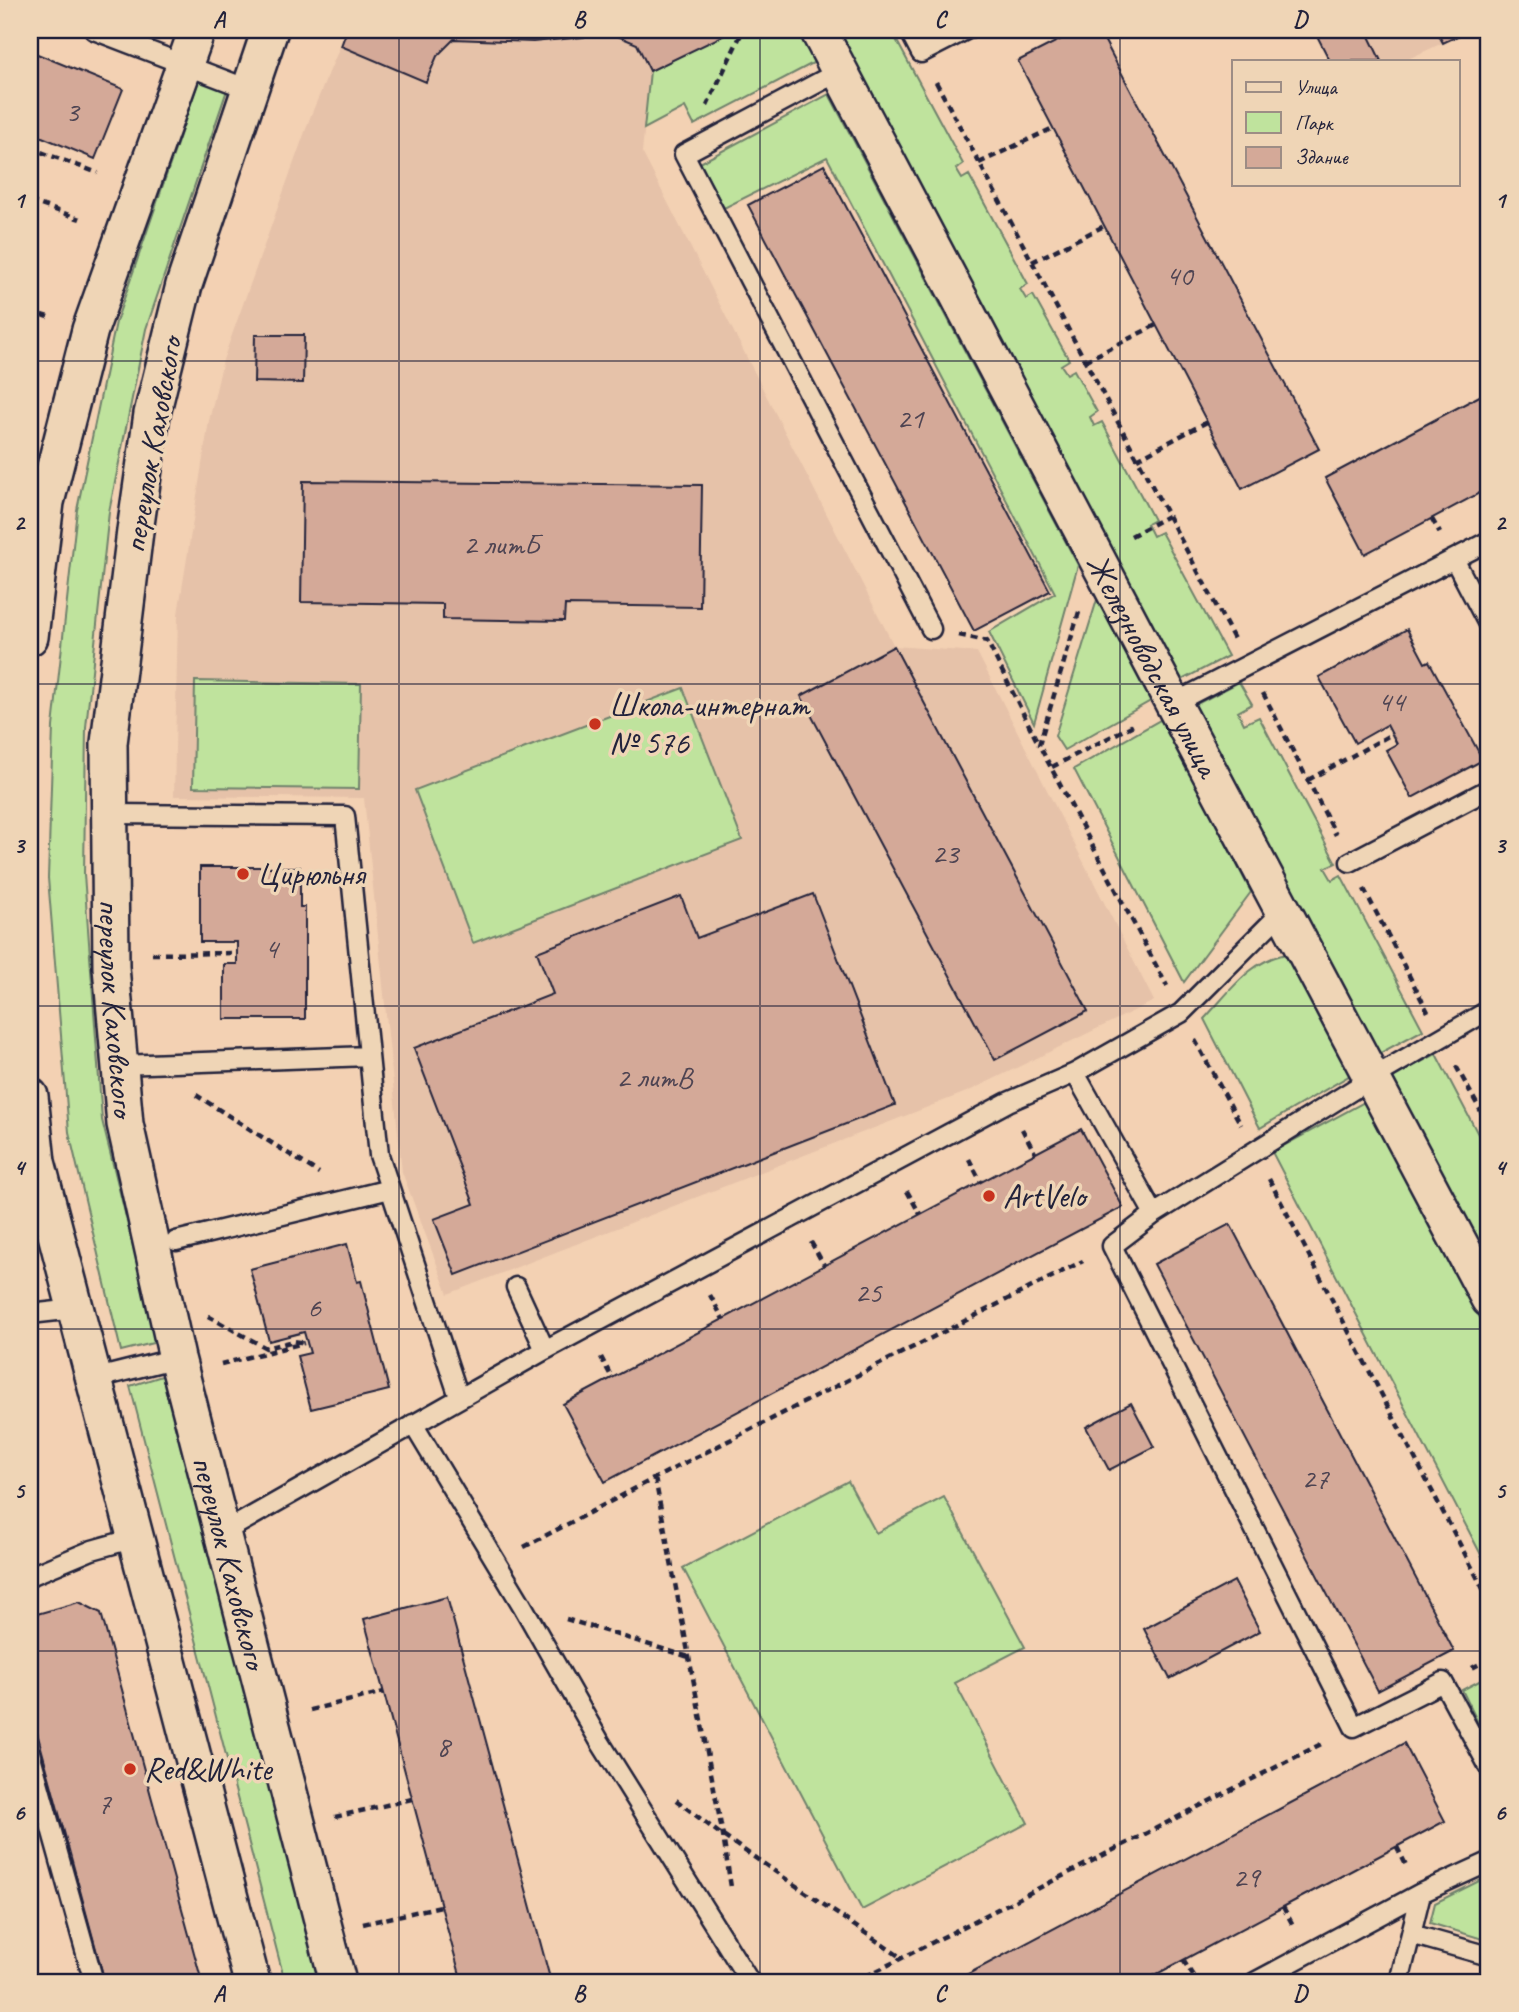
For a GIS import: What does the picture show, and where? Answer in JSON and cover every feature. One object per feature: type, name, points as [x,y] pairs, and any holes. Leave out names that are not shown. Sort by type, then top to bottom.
[{"type":"street","points":[[30,637],[46,502],[90,330],[197,30]]},
{"type":"street","name":"переулок Каховского","points":[[270,30],[181,293],[152,414],[111,730],[111,967],[132,1064],[125,1124],[193,1362],[224,1532],[338,1982]]},
{"type":"street","name":"Железноводская улица","points":[[818,30],[1096,554],[1172,705],[1284,910],[1489,1299]]},
{"type":"street","points":[[30,1096],[37,1162],[252,1982]]},
{"type":"lane","points":[[93,30],[248,89]]},
{"type":"lane","points":[[909,30],[921,52],[966,30]]},
{"type":"lane","points":[[840,71],[684,154],[931,629]]},
{"type":"lane","points":[[1172,705],[1489,541]]},
{"type":"lane","points":[[1454,559],[1489,626]]},
{"type":"lane","points":[[1350,862],[1489,789]]},
{"type":"lane","points":[[109,814],[345,816],[379,1155],[459,1397]]},
{"type":"lane","points":[[224,1532],[545,1350],[1008,1102],[1075,1073],[1181,1013],[1284,910]]},
{"type":"lane","points":[[1489,1010],[1372,1078],[1154,1214],[1112,1246],[1354,1727],[1443,1682],[1489,1767]]},
{"type":"lane","points":[[132,1064],[369,1056]]},
{"type":"lane","points":[[1075,1073],[1154,1214]]},
{"type":"lane","points":[[176,1241],[390,1189]]},
{"type":"lane","points":[[516,1287],[545,1350]]},
{"type":"lane","points":[[30,1314],[75,1309]]},
{"type":"lane","points":[[93,1379],[193,1362]]},
{"type":"lane","points":[[413,1424],[522,1605],[600,1742],[750,1982]]},
{"type":"lane","points":[[30,1576],[92,1550],[135,1538]]},
{"type":"lane","points":[[30,1753],[94,1982]]},
{"type":"lane","points":[[1255,1982],[1421,1893],[1489,1862]]},
{"type":"lane","points":[[1399,1982],[1421,1893]]},
{"type":"lane","points":[[1411,1934],[1489,1956]]},
{"type":"path","points":[[684,154],[743,30]]},
{"type":"path","points":[[921,52],[1249,667],[1489,1126]]},
{"type":"path","points":[[979,163],[1053,128]]},
{"type":"path","points":[[30,148],[98,173]]},
{"type":"path","points":[[30,201],[80,219]]},
{"type":"path","points":[[1032,262],[1104,226]]},
{"type":"path","points":[[30,311],[48,317]]},
{"type":"path","points":[[1085,361],[1156,325]]},
{"type":"path","points":[[1137,459],[1207,422]]},
{"type":"path","points":[[1039,745],[1096,554]]},
{"type":"path","points":[[931,629],[987,641],[1039,745],[1489,1600]]},
{"type":"path","points":[[1052,767],[1172,705]]},
{"type":"path","points":[[1308,779],[1392,734]]},
{"type":"path","points":[[146,954],[237,953]]},
{"type":"path","points":[[132,1064],[359,1197]]},
{"type":"path","points":[[496,1562],[655,1478],[1112,1246]]},
{"type":"path","points":[[193,1362],[307,1343],[294,1340],[266,1348],[206,1315]]},
{"type":"path","points":[[655,1478],[731,1889]]},
{"type":"path","points":[[522,1605],[689,1657]]},
{"type":"path","points":[[305,1711],[384,1692]]},
{"type":"path","points":[[855,1982],[1354,1727]]},
{"type":"path","points":[[672,1797],[723,1836],[902,1958]]},
{"type":"path","points":[[333,1818],[412,1799]]},
{"type":"path","points":[[361,1925],[441,1906]]},
{"type":"path","points":[[1183,1960],[1196,1982]]},
{"type":"shaded area","name":"Школа-интернат № 576","points":[[347,30],[732,30],[650,71],[642,152],[894,646],[977,652],[1154,1001],[969,1091],[448,1294],[402,1172],[364,798],[174,796],[178,614],[209,421],[223,360],[311,115]]},
{"type":"shaded area","points":[[1314,30],[1470,30],[1406,60],[1329,60]]},
{"type":"green space","points":[[732,30],[800,30],[817,61],[694,125],[685,107],[644,129],[650,71]]},
{"type":"green space","points":[[836,30],[891,30],[963,164],[956,169],[962,179],[969,175],[1028,284],[1020,289],[1026,299],[1033,295],[1069,360],[1061,365],[1067,374],[1074,370],[1097,412],[1090,417],[1094,426],[1102,422],[1154,520],[1147,524],[1153,536],[1161,532],[1228,656],[1176,683]]},
{"type":"green space","points":[[200,77],[228,87],[146,329],[109,512],[86,727],[84,874],[102,1120],[157,1342],[121,1351],[69,1132],[48,878],[53,727],[77,510],[116,322]]},
{"type":"green space","points":[[829,94],[1078,565],[1034,723],[989,632],[1055,593],[827,157],[724,208],[700,163]]},
{"type":"green space","points":[[1100,590],[1154,699],[1064,750],[1055,736]]},
{"type":"green space","points":[[195,681],[361,684],[359,789],[193,787]]},
{"type":"green space","points":[[1239,682],[1252,704],[1238,712],[1244,724],[1259,717],[1336,863],[1325,868],[1332,880],[1341,875],[1423,1030],[1375,1056],[1191,707]]},
{"type":"green space","points":[[683,688],[742,840],[473,943],[415,790]]},
{"type":"green space","points":[[1162,719],[1251,892],[1184,982],[1074,769]]},
{"type":"green space","points":[[1289,954],[1352,1074],[1260,1128],[1204,1019],[1252,969],[1275,957]]},
{"type":"green space","points":[[1436,1054],[1489,1155],[1489,1274],[1387,1080]]},
{"type":"green space","points":[[1366,1101],[1489,1335],[1489,1570],[1272,1152]]},
{"type":"green space","points":[[165,1375],[326,1982],[285,1982],[130,1386]]},
{"type":"green space","points":[[848,1481],[876,1533],[944,1497],[1025,1647],[955,1683],[1028,1823],[862,1910],[683,1568]]},
{"type":"green space","points":[[1489,1676],[1489,1745],[1462,1690]]},
{"type":"green space","points":[[1489,1876],[1489,1941],[1430,1923],[1435,1903]]},
{"type":"building","points":[[347,30],[733,31],[650,71],[637,44],[613,34],[533,42],[454,39],[437,56],[426,82],[341,46]]},
{"type":"building","points":[[1079,30],[1099,30],[1319,449],[1242,489],[1018,61]]},
{"type":"building","points":[[1314,30],[1366,30],[1381,60],[1329,60]]},
{"type":"building","points":[[1436,30],[1470,30],[1443,43]]},
{"type":"building","points":[[30,51],[123,89],[95,159],[30,132]]},
{"type":"building","points":[[824,165],[1050,591],[974,631],[748,205]]},
{"type":"building","points":[[255,335],[304,335],[303,383],[254,382]]},
{"type":"building","points":[[1489,391],[1489,488],[1365,554],[1325,478]]},
{"type":"building","points":[[303,481],[702,485],[700,607],[565,605],[564,621],[443,619],[443,604],[301,602]]},
{"type":"building","points":[[1407,629],[1425,663],[1429,661],[1483,760],[1412,798],[1386,750],[1397,744],[1387,725],[1355,743],[1319,677]]},
{"type":"building","points":[[894,646],[1088,1011],[995,1060],[801,696]]},
{"type":"building","points":[[200,867],[300,867],[300,907],[305,907],[305,1019],[224,1019],[224,964],[237,964],[237,942],[200,942]]},
{"type":"building","points":[[813,894],[895,1105],[456,1275],[434,1219],[474,1204],[414,1048],[553,994],[537,952],[681,896],[697,938]]},
{"type":"building","points":[[1081,1129],[1123,1207],[605,1482],[563,1404]]},
{"type":"building","points":[[1230,1224],[1454,1651],[1378,1691],[1154,1264]]},
{"type":"building","points":[[347,1244],[357,1282],[361,1281],[389,1390],[311,1409],[297,1356],[310,1353],[304,1332],[269,1341],[250,1269]]},
{"type":"building","points":[[1131,1403],[1154,1447],[1109,1470],[1086,1427]]},
{"type":"building","points":[[1234,1581],[1260,1631],[1170,1679],[1144,1629]]},
{"type":"building","points":[[447,1597],[551,1982],[462,1982],[441,1906],[364,1619]]},
{"type":"building","points":[[79,1602],[101,1613],[202,1982],[105,1982],[30,1707],[30,1616]]},
{"type":"building","points":[[1404,1743],[1445,1821],[1142,1982],[953,1982]]},
{"type":"place","name":"Школа-интернат № 576","points":[[595,724]]},
{"type":"place","name":"Цирюльня","points":[[243,874]]},
{"type":"place","name":"ArtVelo","points":[[989,1196]]},
{"type":"place","name":"Red&White","points":[[130,1769]]}]
